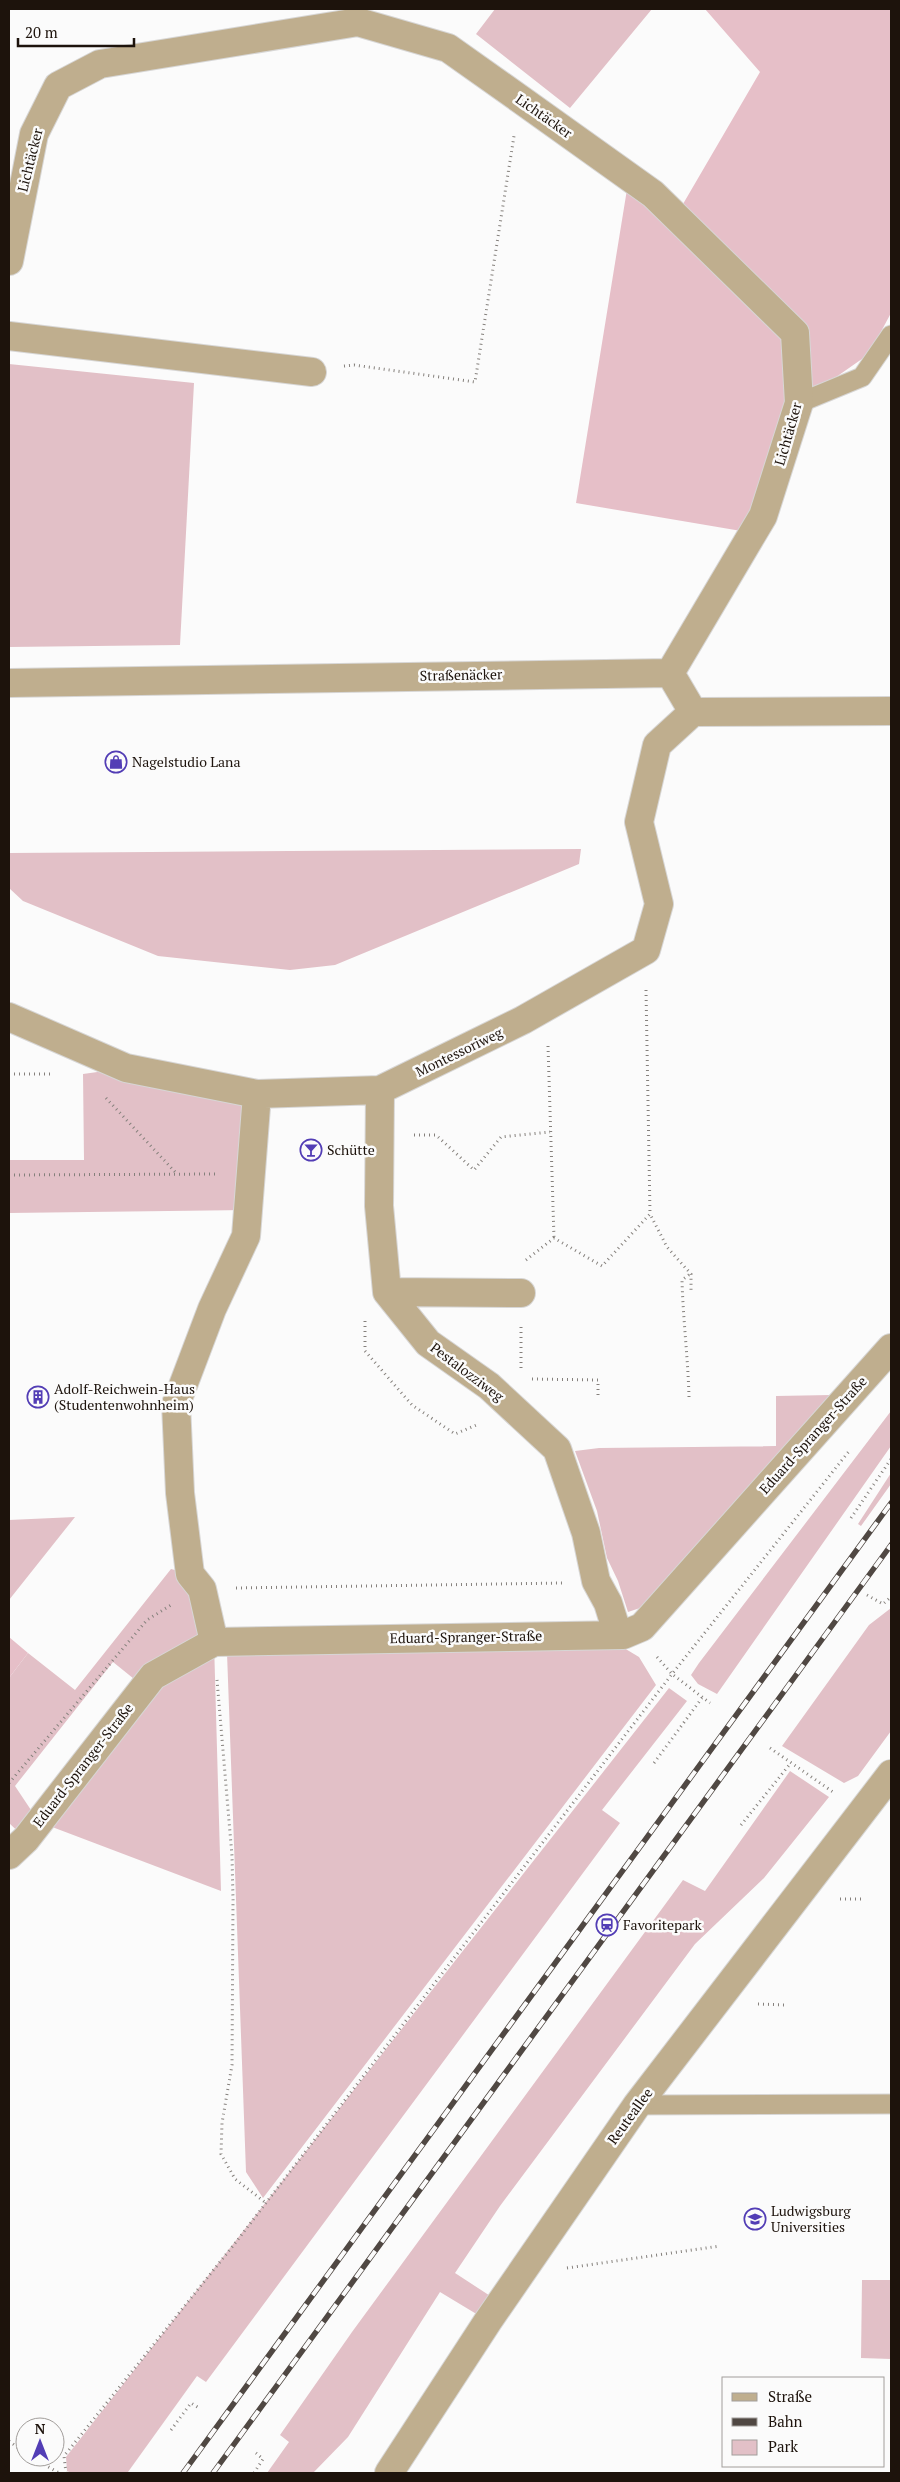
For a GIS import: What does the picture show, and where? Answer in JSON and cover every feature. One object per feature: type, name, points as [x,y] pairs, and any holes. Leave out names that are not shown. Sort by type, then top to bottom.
[{"type":"street","name":"Lichtäcker","points":[[9,261],[34,134],[58,86],[100,64],[358,22],[448,48],[653,194],[795,333],[799,403],[763,516],[670,673]]},
{"type":"street","points":[[9,336],[312,372]]},
{"type":"street","points":[[670,673],[693,712]]},
{"type":"street","name":"Straßenäcker","points":[[9,683],[670,673]]},
{"type":"street","points":[[646,950],[659,904],[640,822],[657,745],[693,712],[891,711]]},
{"type":"street","name":"Montessoriweg","points":[[9,1018],[126,1068],[257,1094],[380,1090],[547,1007],[646,950]]},
{"type":"street","points":[[380,1090],[379,1206],[387,1292],[521,1293]]},
{"type":"street","points":[[214,1642],[202,1589],[190,1574],[180,1493],[176,1404],[212,1309],[246,1236],[257,1094]]},
{"type":"street","name":"Pestalozziweg","points":[[387,1292],[428,1343],[489,1386],[557,1449],[586,1534],[596,1581],[608,1604],[618,1635]]},
{"type":"street","name":"Eduard-Spranger-Straße","points":[[9,1855],[26,1839],[152,1676],[214,1642],[618,1635],[642,1627],[891,1348]]},
{"type":"street","name":"Reuteallee","points":[[389,2473],[519,2275],[637,2105],[891,1774]]},
{"type":"lane","points":[[799,403],[862,377],[891,335]]},
{"type":"lane","points":[[637,2105],[891,2104]]},
{"type":"path","points":[[312,372],[354,365],[475,382],[520,99]]},
{"type":"path","points":[[646,950],[650,1214],[667,1247],[691,1274],[691,1290]]},
{"type":"path","points":[[547,1007],[554,1238]]},
{"type":"path","points":[[9,1074],[55,1074]]},
{"type":"path","points":[[103,1095],[178,1174]]},
{"type":"path","points":[[380,1135],[436,1135],[474,1170],[501,1136],[550,1132]]},
{"type":"path","points":[[9,1174],[251,1174]]},
{"type":"path","points":[[554,1238],[602,1266],[650,1214]]},
{"type":"path","points":[[521,1369],[522,1263],[554,1238]]},
{"type":"path","points":[[689,1397],[682,1280],[691,1274]]},
{"type":"path","points":[[531,1379],[598,1380],[598,1398]]},
{"type":"path","points":[[66,2473],[64,2456],[266,2204],[672,1674],[852,1447]]},
{"type":"path","points":[[851,1518],[891,1459]]},
{"type":"path","points":[[866,1595],[883,1604],[891,1597]]},
{"type":"path","points":[[214,1642],[232,1856],[233,1900],[232,2065],[222,2123],[220,2154],[236,2179],[266,2204]]},
{"type":"path","points":[[672,1674],[710,1703]]},
{"type":"path","points":[[654,1763],[702,1698]]},
{"type":"path","points":[[770,1748],[790,1764],[862,1812]]},
{"type":"path","points":[[741,1825],[790,1764]]},
{"type":"path","points":[[519,2275],[720,2246]]},
{"type":"path","points":[[170,2430],[191,2403],[199,2408]]},
{"type":"path","points":[[254,2473],[263,2459],[256,2453]]},
{"type":"green space","points":[[495,9],[652,9],[570,108],[476,34]]},
{"type":"green space","points":[[9,364],[194,383],[180,645],[9,647]]},
{"type":"green space","points":[[581,849],[579,864],[335,965],[290,970],[158,956],[23,901],[9,888],[9,853]]},
{"type":"green space","points":[[126,1068],[257,1094],[248,1210],[9,1213],[9,1160],[84,1160],[83,1074]]},
{"type":"green space","points":[[831,1395],[652,1604],[628,1612],[618,1581],[607,1558],[597,1511],[575,1451],[599,1448],[776,1446],[776,1396]]},
{"type":"green space","points":[[891,1411],[891,1446],[717,1694],[698,1684],[691,1675],[699,1663]]},
{"type":"green space","points":[[891,1473],[891,1484],[861,1526],[858,1524]]},
{"type":"green space","points":[[75,1517],[9,1600],[9,1520]]},
{"type":"green space","points":[[171,1569],[190,1574],[214,1642],[221,1891],[39,1822],[26,1839],[9,1823],[9,1678],[28,1653],[75,1690]],"holes":[[[113,1662],[144,1687],[39,1822],[15,1786]]]},
{"type":"green space","points":[[891,1608],[891,1731],[858,1776],[844,1783],[782,1746],[869,1625]]},
{"type":"green space","points":[[624,1648],[639,1657],[656,1685],[263,2198],[246,2172],[227,1653]]},
{"type":"green space","points":[[669,1688],[687,1701],[602,1810],[620,1823],[206,2382],[197,2376],[129,2473],[71,2473],[67,2471],[66,2457]]},
{"type":"green space","points":[[790,1771],[829,1797],[764,1878],[695,1944],[500,2206],[455,2273],[501,2303],[488,2321],[440,2292],[348,2437],[313,2473],[267,2473],[289,2442],[280,2435],[352,2332],[683,1880],[705,1891]]},
{"type":"green space","points":[[862,2280],[891,2280],[891,2359],[861,2358]]},
{"type":"shaded area","points":[[705,9],[891,9],[891,313],[869,354],[799,403],[753,533],[576,503],[629,177],[676,216],[760,72]]},
{"type":"shaded area","points":[[9,1637],[28,1653],[9,1678]]},
{"type":"railway","points":[[183,2473],[891,1503]]},
{"type":"railway","points":[[213,2473],[891,1545]]},
{"type":"place","name":"Nagelstudio Lana","points":[[116,762]]},
{"type":"place","name":"Schütte","points":[[311,1150]]},
{"type":"place","name":"Adolf-Reichwein-Haus (Studentenwohnheim)","points":[[38,1397]]},
{"type":"place","name":"Favoritepark","points":[[607,1925]]},
{"type":"place","name":"Ludwigsburg Universities","points":[[755,2219]]}]
